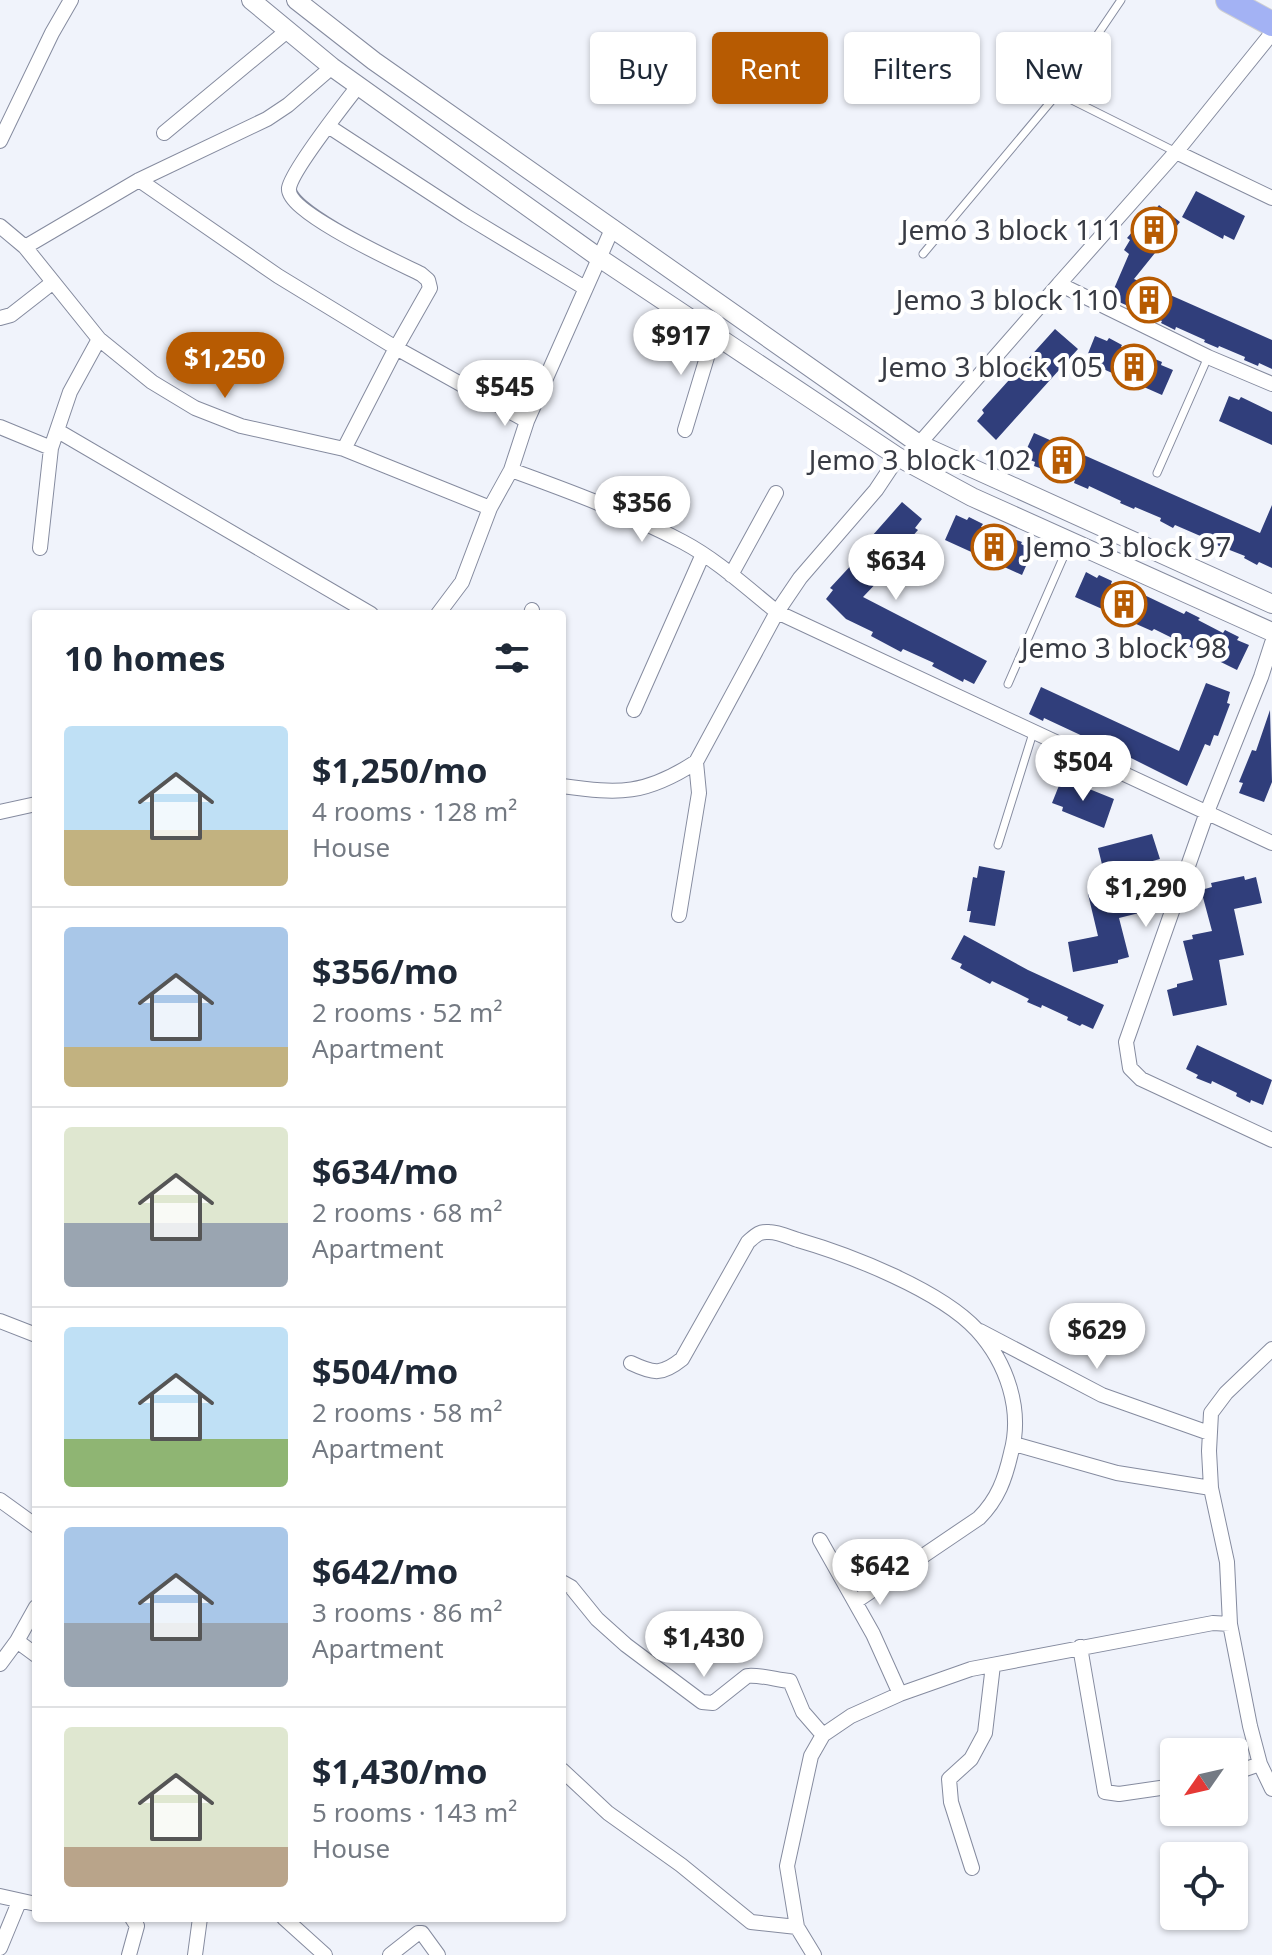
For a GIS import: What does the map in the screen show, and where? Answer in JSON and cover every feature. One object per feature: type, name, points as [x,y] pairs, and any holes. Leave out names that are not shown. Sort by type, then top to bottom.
[{"type":"main road","points":[[1228,0],[1272,24]]},
{"type":"street","points":[[0,141],[71,0]]},
{"type":"street","points":[[251,0],[332,67],[598,257],[898,457],[972,497],[1272,632]]},
{"type":"street","points":[[296,0],[374,61],[919,444],[1272,604]]},
{"type":"street","points":[[164,133],[287,31]]},
{"type":"street","points":[[919,444],[1176,152],[1272,33]]},
{"type":"street","points":[[25,247],[139,180],[258,124],[288,105],[332,67]]},
{"type":"street","points":[[344,449],[430,288],[428,280],[312,217],[290,196],[289,187],[359,85]]},
{"type":"street","points":[[328,126],[466,216],[585,288]]},
{"type":"street","points":[[1176,152],[1272,198]]},
{"type":"street","points":[[139,180],[278,276],[396,348],[527,421]]},
{"type":"street","points":[[0,226],[25,247],[99,339],[152,382],[195,408],[241,426],[344,449],[490,508]]},
{"type":"street","points":[[441,610],[462,582],[490,508],[511,470],[527,421],[613,227]]},
{"type":"street","points":[[0,318],[11,315],[52,283]]},
{"type":"street","points":[[1059,284],[1208,357],[1272,384]]},
{"type":"street","points":[[685,430],[714,334]]},
{"type":"street","points":[[40,548],[51,448],[70,392],[99,339]]},
{"type":"street","points":[[0,427],[51,448]]},
{"type":"street","points":[[58,431],[364,610]]},
{"type":"street","points":[[566,786],[619,793],[645,789],[675,776],[696,762],[777,612],[800,578],[876,490],[898,457]]},
{"type":"street","points":[[511,470],[573,492],[683,542],[777,612],[1272,843]]},
{"type":"street","points":[[972,497],[981,473]]},
{"type":"street","points":[[731,575],[776,493]]},
{"type":"street","points":[[634,710],[703,554]]},
{"type":"street","points":[[1272,643],[1207,812],[1126,1042],[1130,1068],[1141,1079],[1272,1140]]},
{"type":"street","points":[[679,915],[699,793],[696,762]]},
{"type":"street","points":[[0,812],[32,805]]},
{"type":"street","points":[[631,1363],[650,1372],[670,1369],[682,1359],[748,1242],[758,1233],[769,1232],[834,1251],[887,1272],[945,1305],[976,1328],[1102,1395],[1209,1433]]},
{"type":"street","points":[[0,1321],[32,1333]]},
{"type":"street","points":[[855,1602],[979,1518],[990,1507],[1003,1485],[1014,1444],[1016,1408],[1000,1361],[976,1328]]},
{"type":"street","points":[[1272,1349],[1226,1393],[1211,1413],[1209,1433],[1211,1488],[1227,1562],[1230,1624],[1260,1764],[1272,1789]]},
{"type":"street","points":[[1014,1444],[1117,1473],[1211,1488]]},
{"type":"street","points":[[0,1500],[32,1523]]},
{"type":"street","points":[[820,1540],[873,1634],[900,1694]]},
{"type":"street","points":[[566,1584],[626,1645],[702,1702],[713,1703],[747,1676],[790,1681],[803,1712],[823,1735]]},
{"type":"street","points":[[0,1664],[32,1614]]},
{"type":"street","points":[[814,1955],[797,1927],[787,1866],[811,1756],[823,1735],[851,1716],[900,1694],[971,1669],[1213,1623],[1230,1624]]},
{"type":"street","points":[[17,1641],[32,1652]]},
{"type":"street","points":[[1080,1647],[1105,1792],[1119,1794],[1160,1788]]},
{"type":"street","points":[[972,1868],[951,1802],[949,1779],[971,1759],[985,1733],[993,1665]]},
{"type":"street","points":[[1248,1768],[1260,1764]]},
{"type":"street","points":[[566,1774],[608,1813],[681,1865],[751,1922],[797,1927]]},
{"type":"street","points":[[0,1896],[32,1904]]},
{"type":"street","points":[[0,1948],[19,1902]]},
{"type":"street","points":[[129,1955],[137,1926],[134,1922]]},
{"type":"street","points":[[195,1955],[199,1922]]},
{"type":"street","points":[[288,1922],[325,1955]]},
{"type":"street","points":[[390,1955],[418,1933],[428,1938],[438,1955]]},
{"type":"lane","points":[[1099,32],[1121,0]]},
{"type":"lane","points":[[923,254],[1049,104]]},
{"type":"lane","points":[[1080,104],[1176,152]]},
{"type":"lane","points":[[1157,473],[1208,357]]},
{"type":"lane","points":[[1008,684],[1071,540]]},
{"type":"lane","points":[[998,845],[1033,731]]},
{"type":"building","points":[[1196,191],[1245,216],[1234,240],[1224,235],[1223,239],[1182,217]]},
{"type":"building","points":[[1159,205],[1180,222],[1134,279],[1272,340],[1272,369],[1244,360],[1245,357],[1204,342],[1176,327],[1175,330],[1110,298],[1129,254],[1124,250],[1130,240],[1127,238]]},
{"type":"building","points":[[1055,329],[1078,349],[996,440],[977,421],[984,413],[982,410]]},
{"type":"building","name":"Jemo 3 block 105","points":[[1095,336],[1107,341],[1109,338],[1121,347],[1162,362],[1161,365],[1173,370],[1162,395],[1085,361]]},
{"type":"building","points":[[1229,396],[1239,400],[1241,397],[1272,412],[1272,445],[1219,421]]},
{"type":"building","points":[[1034,433],[1260,533],[1272,505],[1272,568],[1259,562],[1257,565],[1245,556],[1175,525],[1173,528],[1160,521],[1161,518],[1120,503],[1089,486],[1088,489],[1074,483],[1075,480],[1034,466],[1035,462],[1023,457]]},
{"type":"building","points":[[902,502],[922,519],[915,528],[918,530],[863,597],[987,661],[974,684],[964,679],[963,682],[932,666],[934,663],[903,649],[901,652],[871,636],[873,632],[846,619],[826,599],[833,590],[830,588],[868,547],[865,544]]},
{"type":"building","name":"Jemo 3 block 97","points":[[956,515],[967,520],[969,517],[983,524],[981,527],[1022,542],[1033,550],[1022,575],[945,540]]},
{"type":"building","points":[[1086,572],[1184,614],[1186,611],[1223,633],[1225,630],[1239,637],[1237,640],[1249,645],[1237,670],[1154,629],[1152,631],[1075,597]]},
{"type":"building","points":[[1206,683],[1230,692],[1227,703],[1230,704],[1218,736],[1214,735],[1210,746],[1205,744],[1187,786],[1044,718],[1043,721],[1029,714],[1041,687],[1179,751]]},
{"type":"building","points":[[1270,710],[1272,782],[1264,802],[1239,793],[1243,783],[1239,782],[1252,750],[1256,751]]},
{"type":"building","points":[[1062,778],[1114,799],[1104,828],[1062,811],[1063,807],[1052,803]]},
{"type":"building","points":[[1152,834],[1160,859],[1138,869],[1149,907],[1119,918],[1129,957],[1118,960],[1118,963],[1073,972],[1068,942],[1098,936],[1088,894],[1108,889],[1098,848]]},
{"type":"building","points":[[979,866],[1005,871],[995,926],[969,922],[971,911],[967,911],[973,877],[977,878]]},
{"type":"building","points":[[1244,876],[1245,880],[1256,877],[1262,903],[1234,909],[1244,955],[1219,960],[1227,1005],[1173,1016],[1167,990],[1193,980],[1183,941],[1193,939],[1192,935],[1212,931],[1201,890],[1212,887],[1211,883]]},
{"type":"building","points":[[964,935],[1028,970],[1104,1005],[1093,1029],[1067,1020],[1068,1017],[1042,1005],[1041,1008],[1027,1002],[1029,999],[960,968],[962,964],[951,959]]},
{"type":"building","points":[[1197,1045],[1272,1080],[1263,1105],[1251,1100],[1250,1103],[1212,1081],[1211,1084],[1196,1078],[1198,1075],[1186,1069]]},
{"type":"place","name":"Jemo 3 block 111","points":[[1154,230]]},
{"type":"place","name":"Jemo 3 block 110","points":[[1149,300]]},
{"type":"place","name":"Jemo 3 block 105","points":[[1134,367]]},
{"type":"place","name":"Jemo 3 block 102","points":[[1062,460]]},
{"type":"place","name":"Jemo 3 block 97","points":[[994,547]]},
{"type":"place","name":"Jemo 3 block 98","points":[[1124,604]]}]
